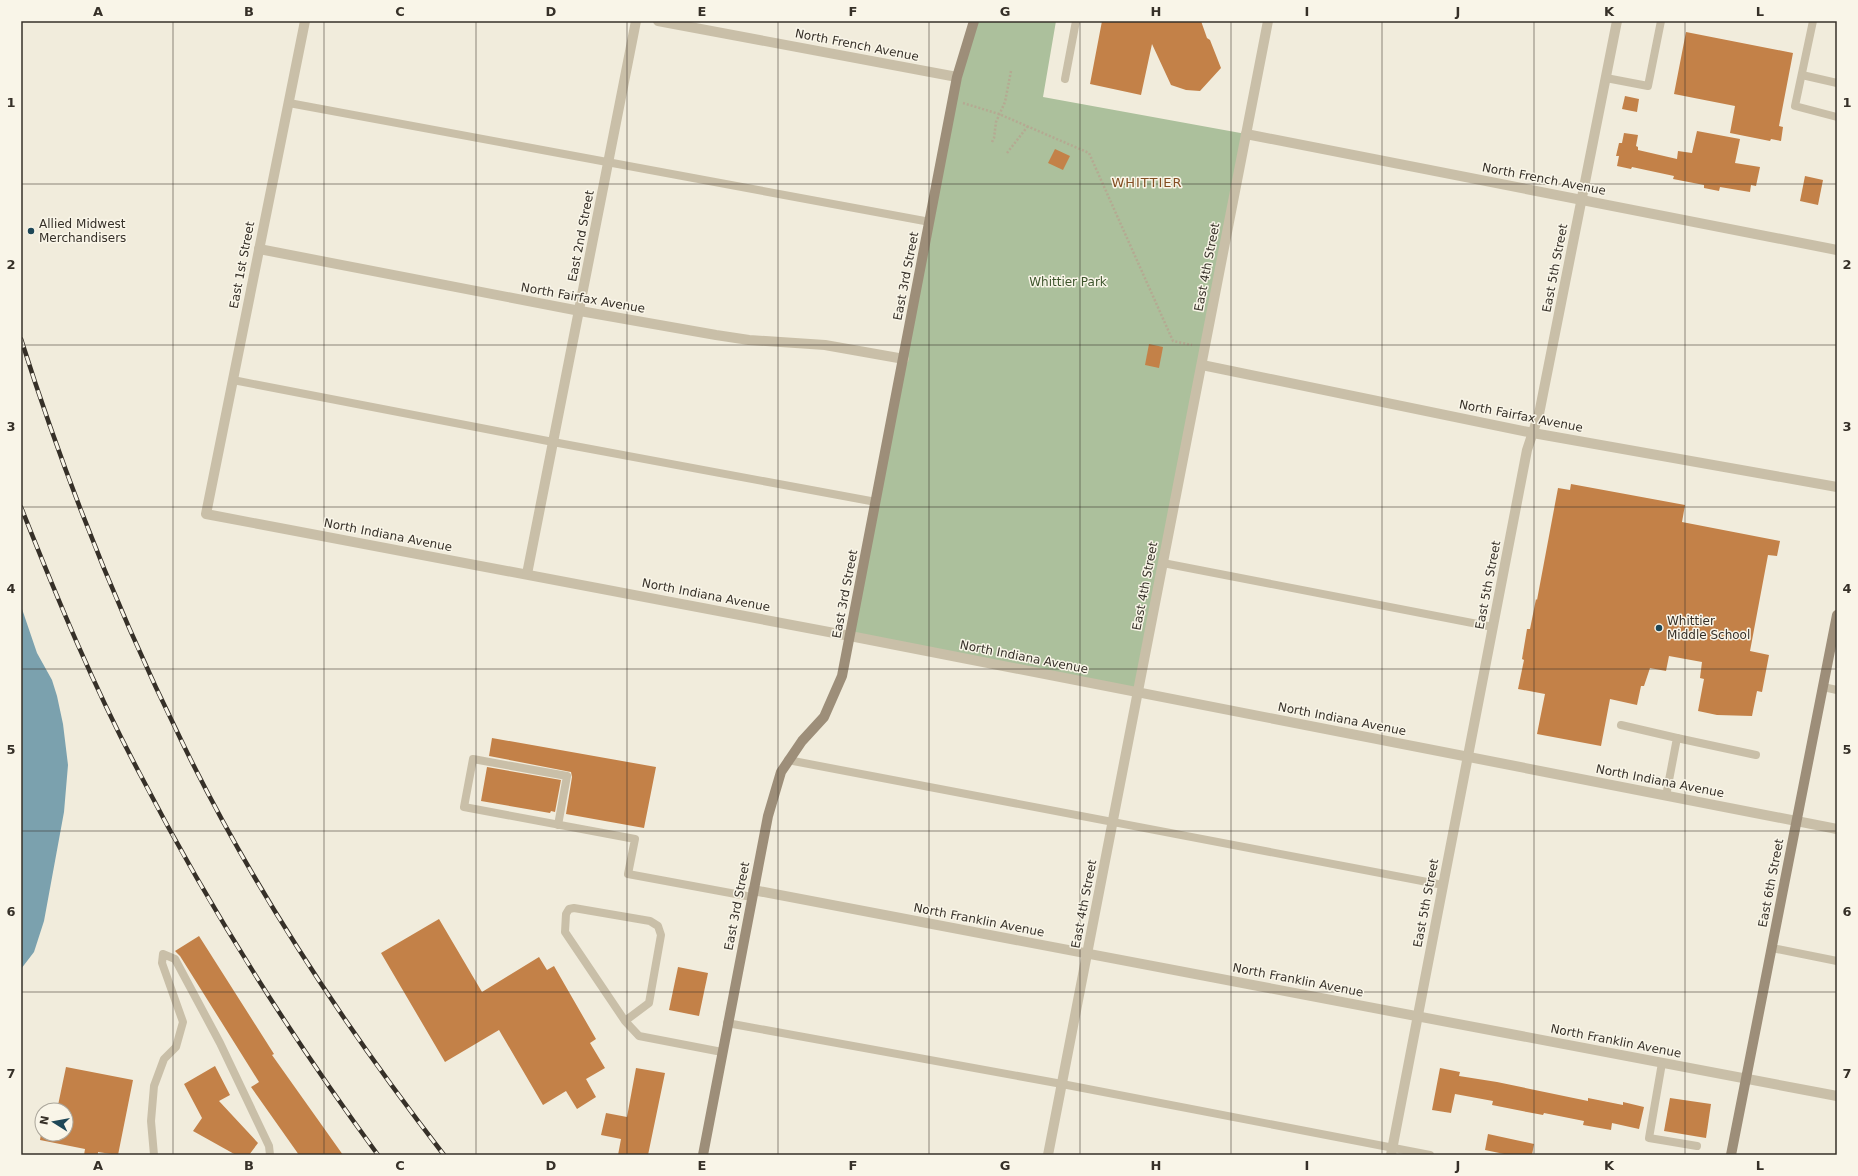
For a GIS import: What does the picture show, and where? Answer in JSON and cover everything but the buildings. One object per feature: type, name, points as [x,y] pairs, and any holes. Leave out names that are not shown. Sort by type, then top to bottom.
[{"type":"street","name":"East 1st Street","points":[[206,514],[305,21]]},
{"type":"street","name":"East 2nd Street","points":[[527,574],[636,21]]},
{"type":"street","name":"North French Avenue","points":[[658,21],[957,77]]},
{"type":"street","name":"East 3rd Street","points":[[703,1155],[770,808],[776,786],[788,760],[820,722],[830,706],[842,676],[957,77],[974,21]]},
{"type":"street","name":"East 4th Street","points":[[1048,1155],[1268,21]]},
{"type":"street","name":"East 5th Street","points":[[1391,1151],[1527,450],[1539,414],[1617,21]]},
{"type":"street","name":"North French Avenue","points":[[1246,134],[1837,250]]},
{"type":"street","name":"North Fairfax Avenue","points":[[258,250],[580,311],[736,338],[825,345],[904,359]]},
{"type":"street","name":"North Fairfax Avenue","points":[[1202,365],[1533,433],[1837,487]]},
{"type":"street","name":"North Indiana Avenue","points":[[206,514],[850,636],[1837,829]]},
{"type":"street","name":"East 6th Street","points":[[1731,1155],[1837,616]]},
{"type":"street","name":"North Franklin Avenue","points":[[753,894],[1418,1015],[1746,1080],[1837,1096]]},
{"type":"lane","points":[[1065,79],[1076,21]]},
{"type":"lane","points":[[1606,78],[1648,86],[1661,21]]},
{"type":"lane","points":[[1813,21],[1795,106],[1837,117]]},
{"type":"lane","points":[[1802,75],[1837,83]]},
{"type":"lane","points":[[289,103],[608,164],[930,222]]},
{"type":"lane","points":[[233,380],[553,442],[876,502]]},
{"type":"lane","points":[[1163,563],[1493,627]]},
{"type":"lane","points":[[1823,687],[1837,690]]},
{"type":"lane","points":[[1621,725],[1756,755]]},
{"type":"lane","points":[[1666,796],[1677,738]]},
{"type":"lane","points":[[558,825],[567,776],[473,759],[464,807],[558,825],[635,839],[628,874],[753,894]]},
{"type":"lane","points":[[788,760],[1443,885]]},
{"type":"lane","points":[[625,1021],[649,1003],[661,935],[658,926],[650,921],[574,908],[569,909],[566,914],[565,932],[625,1021],[639,1036],[722,1052]]},
{"type":"lane","points":[[1772,948],[1837,961]]},
{"type":"lane","points":[[154,1155],[151,1121],[154,1086],[164,1059],[176,1047],[183,1022],[162,963],[163,954],[175,959],[220,1043],[269,1146],[270,1155]]},
{"type":"lane","points":[[728,1023],[1062,1084],[1391,1151],[1430,1155]]},
{"type":"lane","points":[[1662,1063],[1649,1138],[1697,1146]]},
{"type":"path","points":[[992,142],[999,114],[1005,102],[1012,72]]},
{"type":"path","points":[[953,100],[999,114],[1089,153],[1173,341],[1205,348]]},
{"type":"path","points":[[1007,153],[1028,126]]},
{"type":"green space","name":"Whittier Park","points":[[974,21],[1056,21],[1043,97],[1246,134],[1138,692],[850,636],[957,77]]},
{"type":"water","points":[[21,606],[37,653],[52,680],[57,696],[63,724],[68,765],[64,812],[44,921],[34,952],[21,969]]},
{"type":"railway","points":[[21,339],[56,443],[94,545],[159,695],[183,744],[240,852],[303,956],[371,1057],[444,1155]]},
{"type":"railway","points":[[21,507],[92,677],[167,826],[252,970],[345,1110],[378,1155]]},
{"type":"place","name":"Allied Midwest Merchandisers","points":[[31,231]]},
{"type":"place","name":"Whittier Middle School","points":[[1659,628]]},
{"type":"district","name":"WHITTIER","points":[[1147,182]]}]
